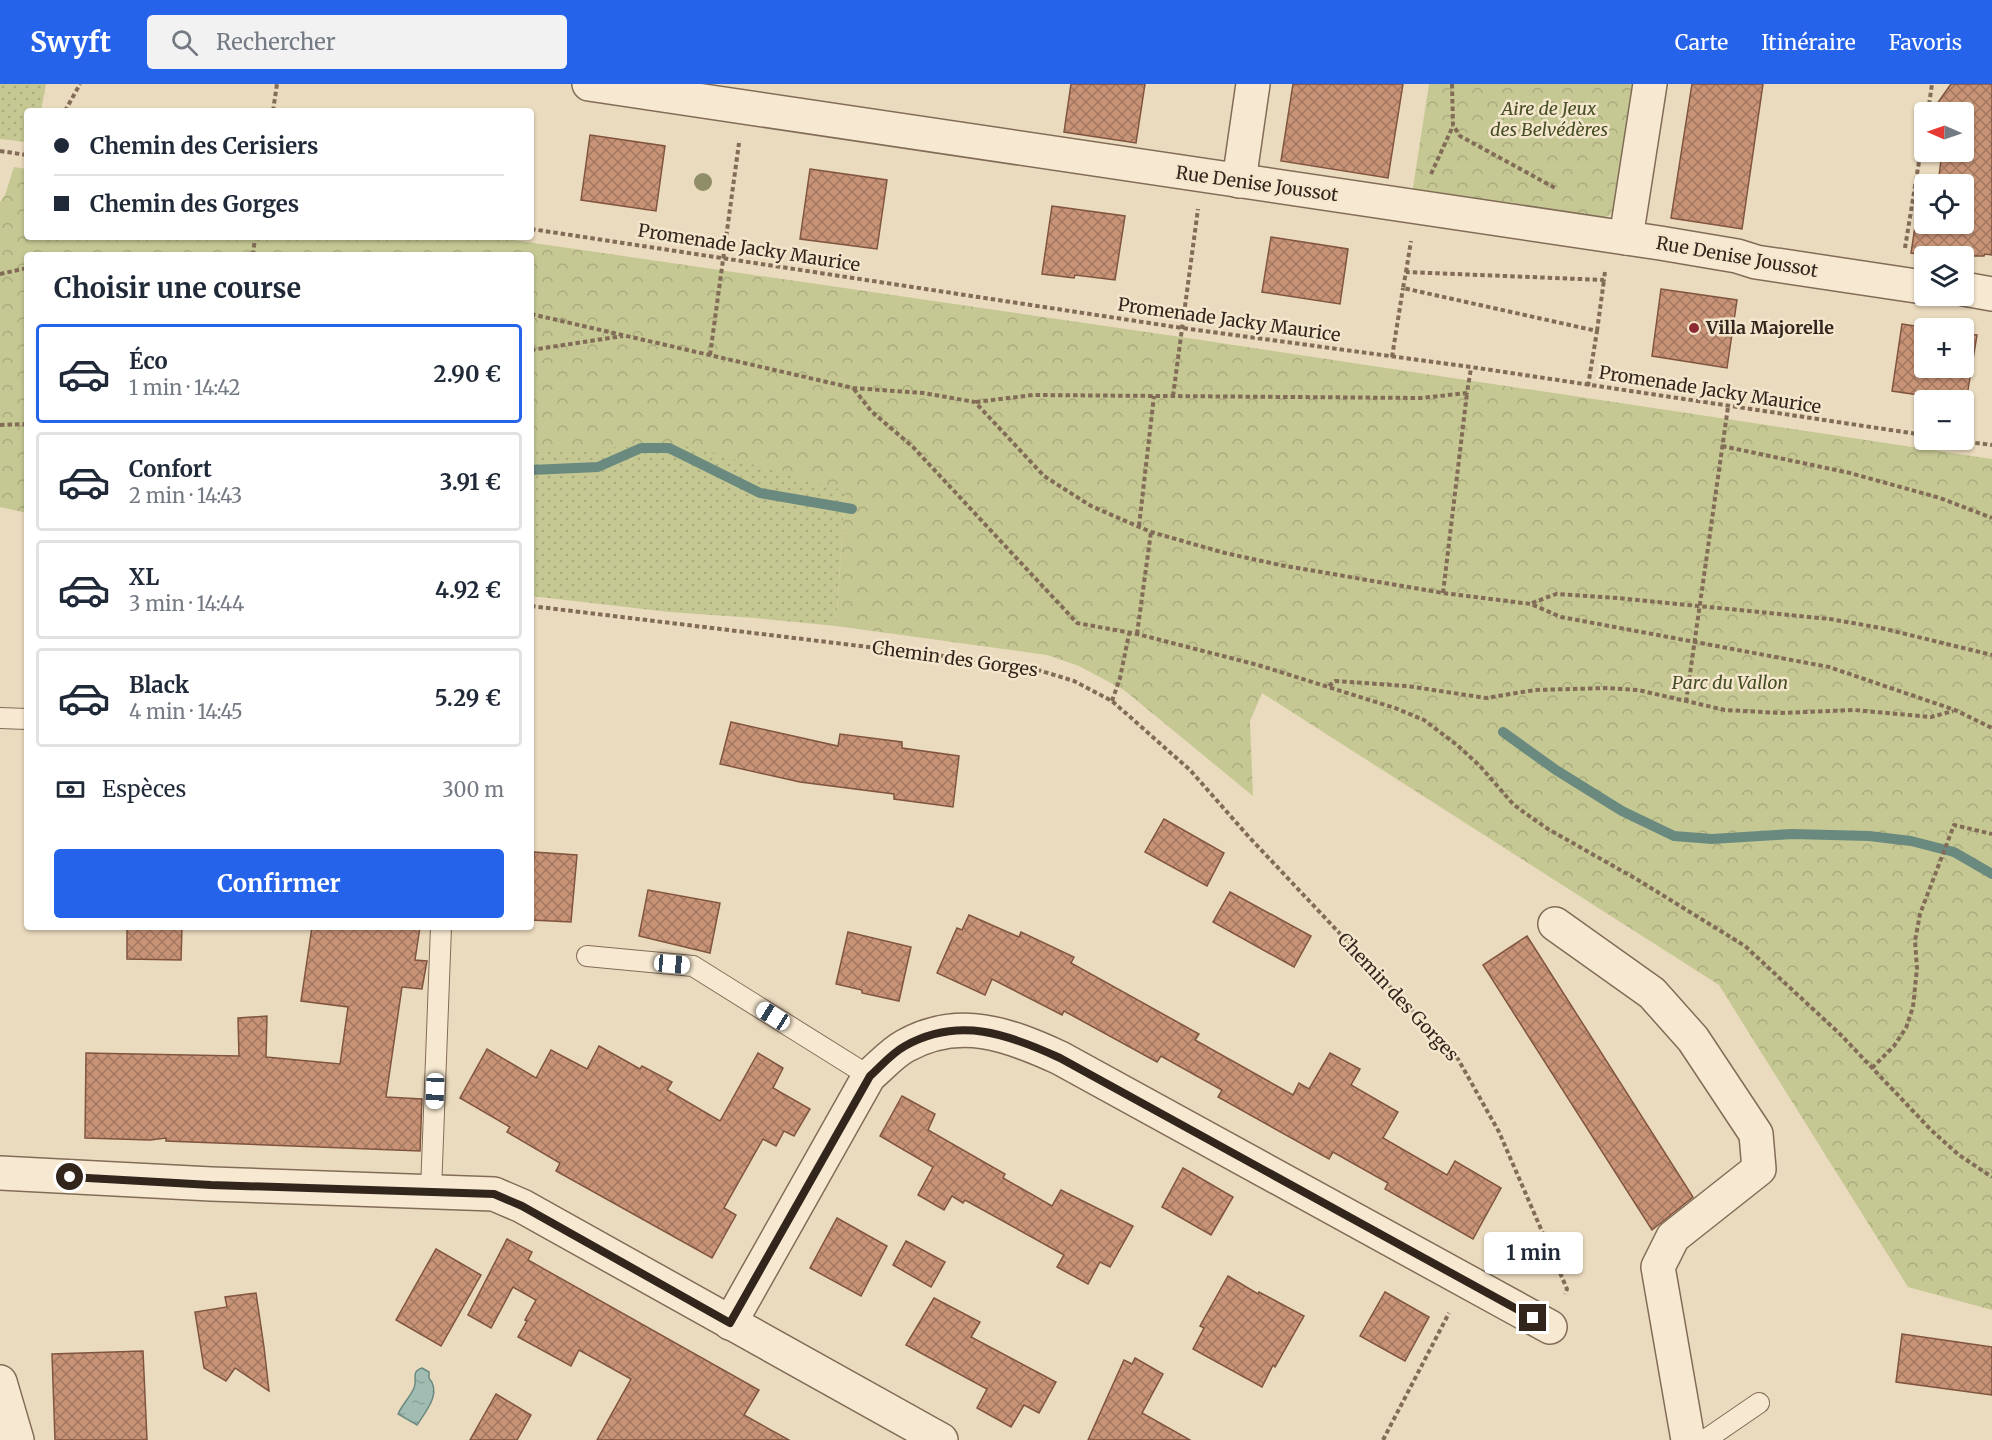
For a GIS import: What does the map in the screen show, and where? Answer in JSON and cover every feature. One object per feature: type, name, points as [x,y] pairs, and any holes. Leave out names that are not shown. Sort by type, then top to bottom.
[{"type":"street","name":"Rue Denise Joussot","points":[[589,84],[780,98],[1239,181],[1626,238],[1737,256],[1756,262],[1914,286]]},
{"type":"street","points":[[1239,181],[1253,84]]},
{"type":"street","points":[[1626,238],[1650,84]]},
{"type":"street","points":[[1974,291],[1992,294]]},
{"type":"street","points":[[1556,924],[1652,993],[1693,1039],[1756,1134],[1759,1169],[1673,1237],[1658,1266],[1688,1440]]},
{"type":"street","points":[[730,1323],[870,1076],[904,1046],[938,1031],[979,1030],[1020,1040],[1060,1058],[1550,1328]]},
{"type":"street","points":[[0,1173],[211,1185],[494,1194],[522,1206],[941,1440]]},
{"type":"street","points":[[0,1382],[17,1440]]},
{"type":"lane","points":[[0,718],[24,719]]},
{"type":"lane","points":[[431,1191],[441,930]]},
{"type":"lane","points":[[587,956],[693,966],[870,1076]]},
{"type":"lane","points":[[1705,1440],[1759,1403]]},
{"type":"path","points":[[67,108],[80,84]]},
{"type":"path","points":[[273,108],[277,84]]},
{"type":"path","points":[[1452,84],[1453,125],[1460,136],[1562,193]]},
{"type":"path","points":[[1929,102],[1932,84]]},
{"type":"path","points":[[710,355],[740,142]]},
{"type":"path","points":[[0,151],[24,155]]},
{"type":"path","points":[[1905,249],[1919,162]]},
{"type":"path","points":[[1173,396],[1198,208]]},
{"type":"path","name":"Promenade Jacky Maurice","points":[[534,229],[1182,328],[1914,434]]},
{"type":"path","points":[[0,274],[24,269]]},
{"type":"path","points":[[1588,386],[1605,269]]},
{"type":"path","points":[[1392,357],[1406,272],[1604,280]]},
{"type":"path","points":[[1403,288],[1597,331]]},
{"type":"path","points":[[534,315],[854,388],[923,393],[975,402],[1033,395],[1421,399],[1467,393]]},
{"type":"path","points":[[534,350],[627,335]]},
{"type":"path","points":[[1443,593],[1471,368]]},
{"type":"path","points":[[854,388],[871,411],[913,447],[1077,623],[1137,634],[1258,665],[1395,708],[1424,720],[1480,766],[1513,804],[1525,813],[1745,946],[1809,1004],[1931,1130],[1959,1155],[1992,1177]]},
{"type":"path","points":[[1139,526],[1155,396]]},
{"type":"path","points":[[975,402],[1044,476],[1091,506],[1151,532],[1280,566],[1443,593],[1531,603],[1561,617],[1829,667],[1955,710],[1992,728]]},
{"type":"path","points":[[1686,702],[1728,407]]},
{"type":"path","points":[[0,425],[24,424]]},
{"type":"path","points":[[1974,443],[1992,445]]},
{"type":"path","points":[[1722,446],[1850,472],[1940,498],[1992,518]]},
{"type":"path","points":[[1137,634],[1151,532]]},
{"type":"path","points":[[1531,603],[1556,594],[1700,605],[1830,619],[1881,628],[1992,655]]},
{"type":"path","name":"Chemin des Gorges","points":[[534,606],[1025,666],[1074,681],[1112,701],[1190,770],[1249,837],[1458,1059],[1499,1132],[1567,1289],[1550,1328]]},
{"type":"path","points":[[1112,701],[1120,678],[1129,634]]},
{"type":"path","points":[[1328,687],[1335,681],[1381,683],[1486,698],[1535,690],[1608,688],[1638,690],[1725,710],[1781,713],[1854,710],[1931,717],[1955,710]]},
{"type":"path","points":[[1872,1068],[1894,1046],[1906,1028],[1913,1007],[1917,968],[1915,941],[1920,914],[1954,825],[1992,834]]},
{"type":"path","points":[[1383,1440],[1466,1280]]},
{"type":"green space","points":[[0,84],[46,84],[42,108],[24,108],[24,142],[0,139]]},
{"type":"green space","name":"Aire de Jeux des Belvédères","points":[[1429,84],[1636,84],[1615,207],[1610,215],[1601,219],[1412,194]]},
{"type":"green space","name":"Parc du Vallon","points":[[14,167],[24,169],[24,240],[514,240],[1181,337],[1914,447],[1914,450],[1932,450],[1992,459],[1992,1310],[1908,1287],[1719,985],[1262,693],[1250,721],[1253,796],[1124,690],[1079,666],[1047,655],[836,626],[845,491],[534,451],[534,252],[24,252],[24,512],[0,507],[0,202],[5,195]]},
{"type":"green space","points":[[668,445],[691,447],[845,491],[836,626],[669,612],[534,596],[534,451]]},
{"type":"water","points":[[422,1368],[429,1372],[434,1390],[431,1402],[417,1425],[398,1414],[414,1388],[416,1372]]},
{"type":"building","points":[[1071,84],[1145,84],[1136,143],[1064,132]]},
{"type":"building","points":[[1293,84],[1403,84],[1388,178],[1281,161]]},
{"type":"building","points":[[1692,84],[1763,84],[1742,229],[1671,218]]},
{"type":"building","points":[[1951,84],[1992,84],[1992,255],[1974,256],[1974,246],[1914,246],[1914,253],[1911,253],[1914,233],[1974,234],[1974,174],[1939,174],[1941,162],[1974,162],[1974,102],[1938,102]]},
{"type":"building","points":[[590,135],[665,146],[656,211],[581,200]]},
{"type":"building","points":[[810,169],[887,180],[877,249],[800,239]]},
{"type":"building","points":[[1052,206],[1125,216],[1115,280],[1042,274]]},
{"type":"building","points":[[1271,237],[1348,249],[1340,304],[1262,292]]},
{"type":"building","name":"Villa Majorelle","points":[[1661,289],[1737,300],[1727,368],[1652,356]]},
{"type":"building","points":[[1902,324],[1914,326],[1914,378],[1970,378],[1968,390],[1914,390],[1914,394],[1892,391]]},
{"type":"building","points":[[1974,335],[1977,335],[1974,353]]},
{"type":"building","points":[[731,722],[838,746],[840,734],[902,742],[902,748],[959,756],[953,807],[894,799],[894,794],[800,782],[720,764]]},
{"type":"building","points":[[1164,819],[1224,853],[1207,886],[1145,852]]},
{"type":"building","points":[[534,852],[577,855],[571,922],[534,920]]},
{"type":"building","points":[[648,890],[720,903],[710,953],[639,936]]},
{"type":"building","points":[[1230,892],[1311,936],[1294,967],[1213,922]]},
{"type":"building","points":[[969,915],[1019,937],[1021,932],[1074,957],[1071,963],[1199,1034],[1195,1040],[1293,1095],[1299,1083],[1309,1089],[1330,1053],[1360,1069],[1351,1085],[1398,1112],[1383,1138],[1447,1175],[1455,1161],[1501,1188],[1473,1239],[1385,1189],[1388,1183],[1333,1152],[1329,1159],[1218,1097],[1222,1090],[1161,1056],[1157,1062],[1064,1011],[1062,1015],[992,979],[985,995],[937,973],[957,928],[962,930]]},
{"type":"building","points":[[127,930],[182,930],[181,960],[127,959]]},
{"type":"building","points":[[312,930],[420,930],[415,960],[427,961],[422,989],[402,987],[386,1097],[422,1099],[420,1151],[166,1141],[166,1138],[150,1140],[85,1138],[86,1053],[239,1056],[238,1018],[267,1016],[266,1057],[340,1064],[348,1007],[301,1001]]},
{"type":"building","points":[[848,932],[911,947],[899,1001],[862,993],[862,990],[836,984]]},
{"type":"building","points":[[1527,936],[1693,1197],[1652,1230],[1483,965]]},
{"type":"building","points":[[599,1046],[640,1069],[642,1066],[672,1082],[667,1090],[720,1121],[758,1053],[783,1068],[773,1088],[810,1109],[794,1136],[784,1131],[776,1146],[763,1139],[724,1208],[736,1215],[712,1258],[556,1171],[560,1163],[507,1132],[510,1127],[460,1098],[487,1049],[536,1078],[551,1050],[587,1069]]},
{"type":"building","points":[[902,1096],[935,1114],[928,1130],[1005,1174],[1003,1178],[1052,1206],[1061,1190],[1133,1226],[1110,1267],[1100,1262],[1088,1284],[1057,1267],[1064,1255],[965,1200],[963,1203],[952,1196],[944,1210],[918,1195],[933,1167],[880,1136]]},
{"type":"building","points":[[1183,1168],[1233,1197],[1211,1235],[1162,1207]]},
{"type":"building","points":[[837,1218],[887,1246],[861,1296],[810,1268]]},
{"type":"building","points":[[507,1239],[532,1252],[528,1260],[759,1390],[744,1415],[789,1440],[597,1440],[631,1379],[579,1350],[571,1366],[518,1337],[536,1300],[513,1287],[491,1328],[468,1315]]},
{"type":"building","points":[[906,1241],[945,1262],[931,1287],[893,1265]]},
{"type":"building","points":[[436,1249],[481,1275],[441,1346],[396,1320]]},
{"type":"building","points":[[1228,1276],[1258,1294],[1259,1292],[1304,1316],[1262,1387],[1193,1349],[1204,1328],[1200,1326]]},
{"type":"building","points":[[1385,1292],[1429,1317],[1405,1361],[1360,1336]]},
{"type":"building","points":[[256,1293],[269,1391],[235,1368],[226,1381],[204,1368],[195,1312],[227,1307],[225,1297]]},
{"type":"building","points":[[934,1298],[980,1322],[971,1337],[1056,1382],[1039,1413],[1024,1405],[1011,1427],[977,1408],[987,1389],[906,1345]]},
{"type":"building","points":[[1902,1334],[1992,1347],[1992,1395],[1896,1382]]},
{"type":"building","points":[[143,1351],[147,1440],[55,1440],[52,1354]]},
{"type":"building","points":[[1135,1358],[1163,1374],[1142,1413],[1190,1440],[1088,1440],[1124,1360],[1132,1364]]},
{"type":"building","points":[[496,1394],[531,1415],[517,1440],[470,1440]]},
{"type":"waterway","points":[[534,470],[598,467],[641,448],[669,448],[760,493],[852,509]]},
{"type":"waterway","points":[[1503,732],[1556,770],[1622,811],[1674,836],[1712,839],[1792,834],[1869,836],[1911,841],[1954,852],[1992,874]]},
{"type":"place","name":"Villa Majorelle","points":[[1694,328]]},
{"type":"route","points":[[70,1177],[211,1185],[494,1194],[522,1206],[730,1323],[870,1076],[904,1046],[938,1031],[979,1030],[1020,1040],[1060,1058],[1533,1318]]}]
